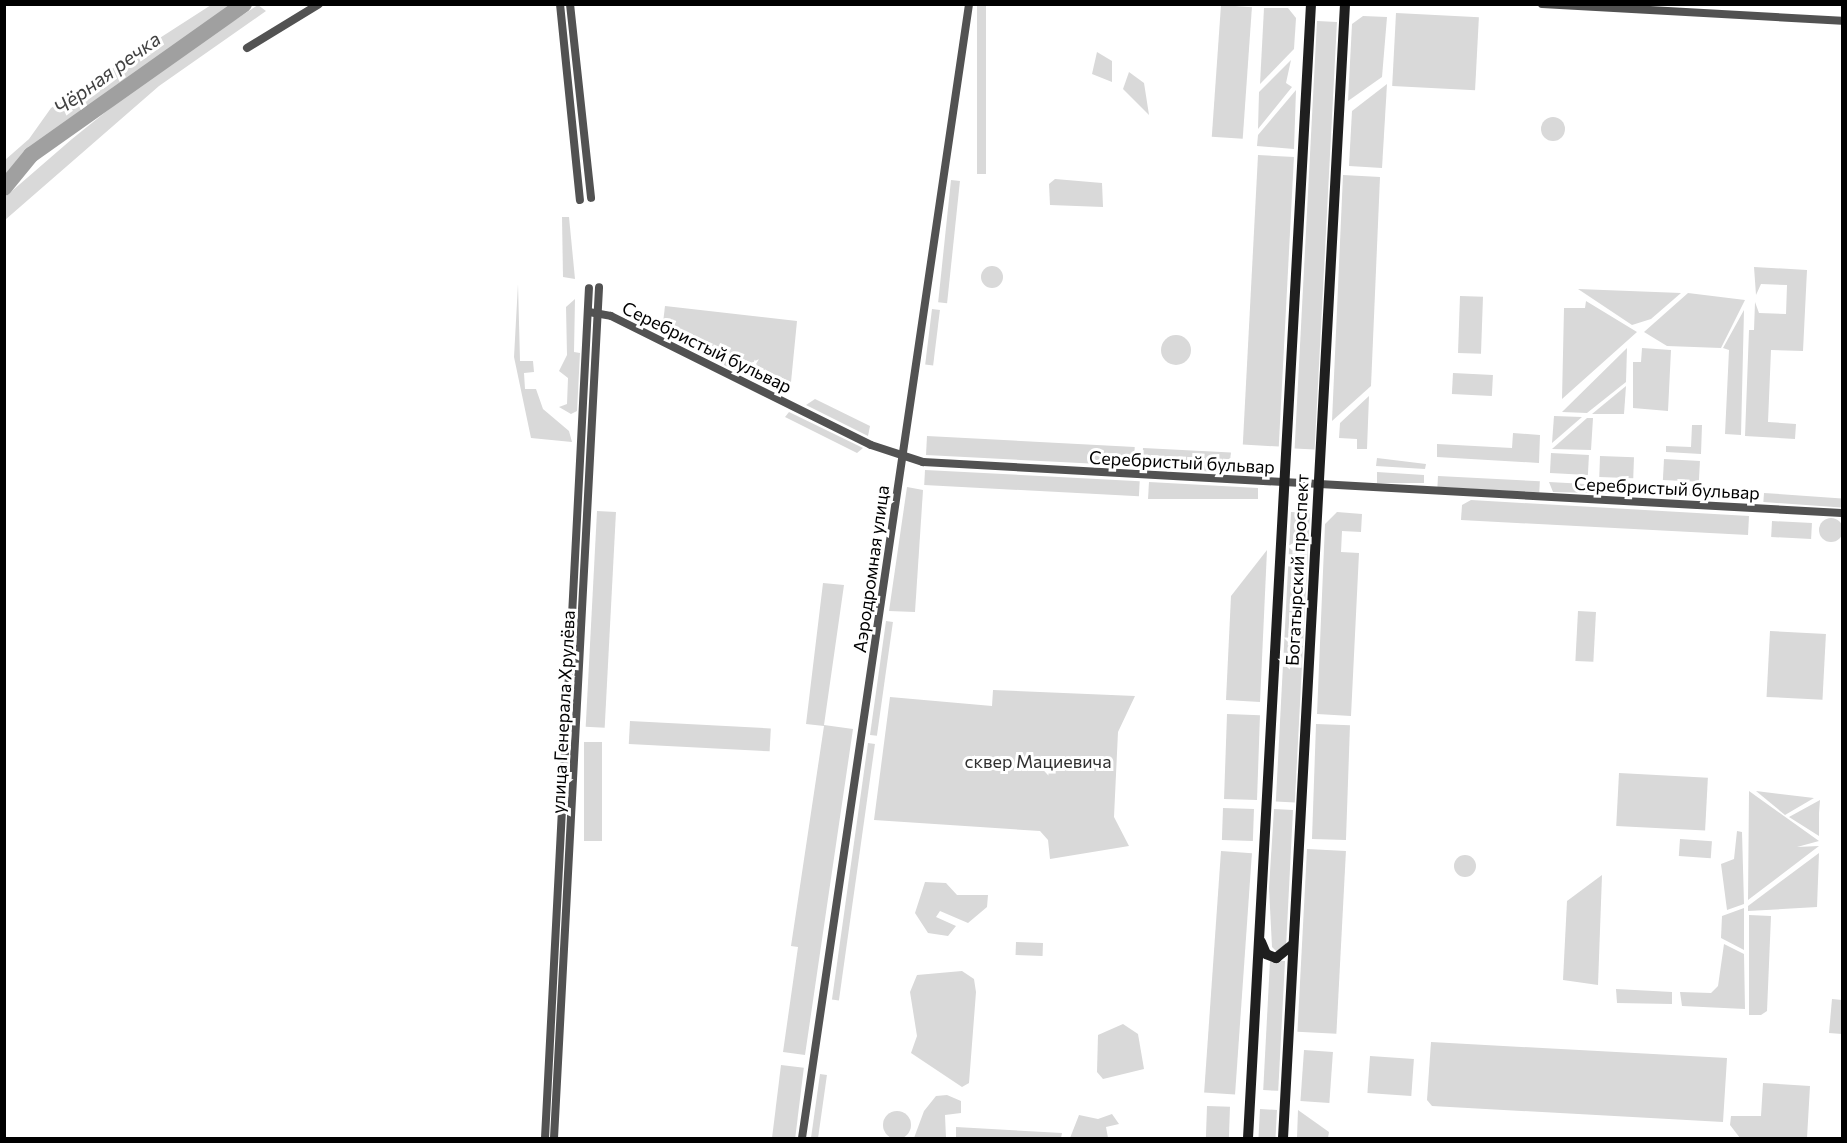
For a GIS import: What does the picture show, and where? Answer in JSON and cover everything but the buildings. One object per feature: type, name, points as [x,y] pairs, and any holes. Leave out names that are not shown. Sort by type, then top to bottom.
[{"type":"main road","name":"Богатырский проспект","points":[[1248,1138],[1311,4]]},
{"type":"main road","name":"Богатырский проспект","points":[[1283,1138],[1345,4]]},
{"type":"main road","points":[[1259,936],[1266,954],[1276,958],[1289,953],[1294,937]]},
{"type":"street","points":[[247,48],[319,4]]},
{"type":"street","points":[[560,4],[580,200]]},
{"type":"street","points":[[570,4],[591,198]]},
{"type":"street","name":"Аэродромная улица","points":[[802,1138],[969,4]]},
{"type":"street","points":[[1542,4],[1842,21]]},
{"type":"street","name":"улица Генерала Хрулёва","points":[[554,1138],[600,313],[599,287]]},
{"type":"street","name":"улица Генерала Хрулёва","points":[[545,1138],[589,288]]},
{"type":"street","name":"Серебристый бульвар","points":[[589,312],[600,313],[903,459],[1842,513]]},
{"type":"green space","points":[[211,5],[240,5],[29,152],[5,184],[5,160],[29,139],[51,108]]},
{"type":"green space","points":[[258,5],[266,11],[159,86],[5,220],[5,197],[72,139],[154,73]]},
{"type":"green space","points":[[977,5],[986,5],[986,174],[977,174]]},
{"type":"green space","points":[[1221,5],[1252,7],[1243,139],[1212,137]]},
{"type":"green space","points":[[1264,8],[1288,8],[1296,18],[1294,49],[1260,84]]},
{"type":"green space","points":[[1396,13],[1479,17],[1475,90],[1392,86]]},
{"type":"green space","points":[[1363,16],[1387,17],[1382,77],[1348,101],[1352,24]]},
{"type":"green space","points":[[1317,21],[1337,22],[1315,449],[1295,448]]},
{"type":"green space","points":[[1097,52],[1112,61],[1112,82],[1092,74]]},
{"type":"green space","points":[[1291,60],[1286,83],[1292,87],[1258,129],[1259,92]]},
{"type":"green space","points":[[1129,72],[1144,83],[1149,115],[1123,89]]},
{"type":"green space","points":[[1387,84],[1382,168],[1349,166],[1352,111]]},
{"type":"green space","points":[[1296,90],[1294,149],[1257,146],[1258,135]]},
{"type":"green space","points":[[1553,117],[1562,120],[1565,129],[1562,138],[1553,141],[1544,138],[1541,129],[1544,120]]},
{"type":"green space","points":[[1258,155],[1294,157],[1279,446],[1243,445]]},
{"type":"green space","points":[[1343,175],[1380,177],[1371,386],[1332,421]]},
{"type":"green space","points":[[1055,179],[1102,183],[1103,207],[1050,205],[1049,184]]},
{"type":"green space","points":[[951,180],[960,181],[947,303],[938,302]]},
{"type":"green space","points":[[562,217],[569,217],[575,279],[563,277]]},
{"type":"green space","points":[[992,266],[1000,269],[1003,277],[1000,285],[992,288],[984,285],[981,277],[984,269]]},
{"type":"green space","points":[[1754,267],[1807,270],[1803,351],[1771,350],[1768,422],[1796,424],[1795,439],[1745,436],[1749,330],[1754,330],[1755,302],[1759,313],[1786,314],[1787,285],[1761,284],[1756,295]]},
{"type":"green space","points":[[518,284],[520,361],[533,361],[534,372],[524,373],[525,389],[536,389],[543,409],[569,431],[572,442],[531,438],[514,357]]},
{"type":"green space","points":[[1578,289],[1681,293],[1651,319],[1632,325]]},
{"type":"green space","points":[[1688,293],[1745,300],[1721,348],[1667,346],[1644,332]]},
{"type":"green space","points":[[1460,296],[1483,297],[1481,354],[1458,353]]},
{"type":"green space","points":[[575,299],[574,352],[580,353],[577,411],[571,414],[559,407],[567,404],[568,378],[559,371],[567,355],[566,307]]},
{"type":"green space","points":[[1586,301],[1637,332],[1562,399],[1564,308],[1585,308]]},
{"type":"green space","points":[[665,306],[797,321],[791,382],[663,323]]},
{"type":"green space","points":[[932,309],[940,310],[933,366],[925,365]]},
{"type":"green space","points":[[1744,310],[1741,435],[1725,434],[1729,350],[1723,348]]},
{"type":"green space","points":[[1176,335],[1187,339],[1191,350],[1187,361],[1176,365],[1165,361],[1161,350],[1165,339]]},
{"type":"green space","points":[[1627,348],[1626,382],[1587,413],[1562,412]]},
{"type":"green space","points":[[1642,348],[1671,350],[1668,411],[1633,408],[1633,362],[1641,362]]},
{"type":"green space","points":[[697,352],[711,354],[789,392],[786,395]]},
{"type":"green space","points":[[1453,373],[1493,375],[1492,396],[1452,394]]},
{"type":"green space","points":[[1626,386],[1624,414],[1592,414]]},
{"type":"green space","points":[[1369,396],[1367,449],[1357,449],[1357,439],[1339,438],[1340,423]]},
{"type":"green space","points":[[815,399],[870,426],[868,436],[806,405]]},
{"type":"green space","points":[[789,412],[863,448],[857,453],[785,417]]},
{"type":"green space","points":[[1554,416],[1582,417],[1552,443]]},
{"type":"green space","points":[[1587,418],[1593,418],[1591,450],[1552,449]]},
{"type":"green space","points":[[1692,425],[1702,425],[1701,454],[1666,452],[1666,446],[1691,447]]},
{"type":"green space","points":[[1513,433],[1540,435],[1539,463],[1437,457],[1437,444],[1512,448]]},
{"type":"green space","points":[[927,436],[1135,447],[1134,466],[926,455]]},
{"type":"green space","points":[[1143,448],[1231,453],[1230,473],[1142,468]]},
{"type":"green space","points":[[1551,453],[1589,455],[1588,475],[1550,473]]},
{"type":"green space","points":[[1600,456],[1634,457],[1633,478],[1599,477]]},
{"type":"green space","points":[[1377,458],[1426,464],[1425,469],[1376,466]]},
{"type":"green space","points":[[1664,459],[1700,461],[1699,482],[1663,480]]},
{"type":"green space","points":[[925,470],[1140,481],[1139,496],[924,485]]},
{"type":"green space","points":[[1377,472],[1424,475],[1424,483],[1377,483]]},
{"type":"green space","points":[[1438,476],[1540,481],[1539,492],[1437,487]]},
{"type":"green space","points":[[1149,482],[1258,488],[1258,499],[1148,499]]},
{"type":"green space","points":[[1549,482],[1713,491],[1713,496],[1553,492]]},
{"type":"green space","points":[[907,487],[923,490],[915,612],[889,611]]},
{"type":"green space","points":[[1764,493],[1842,498],[1841,507],[1763,502]]},
{"type":"green space","points":[[1471,500],[1749,516],[1748,535],[1461,520],[1462,505]]},
{"type":"green space","points":[[597,511],[616,512],[605,728],[586,727]]},
{"type":"green space","points":[[1291,512],[1310,513],[1295,803],[1276,802]]},
{"type":"green space","points":[[1337,512],[1362,514],[1361,532],[1342,531],[1341,552],[1359,553],[1351,716],[1317,714],[1325,524]]},
{"type":"green space","points":[[1831,518],[1840,521],[1843,530],[1840,539],[1831,542],[1822,539],[1819,530],[1822,521]]},
{"type":"green space","points":[[1772,521],[1812,523],[1811,539],[1771,537]]},
{"type":"green space","points":[[1267,550],[1260,702],[1226,700],[1231,596]]},
{"type":"green space","points":[[823,583],[844,585],[824,725],[853,729],[805,1055],[783,1052],[798,947],[791,946],[824,726],[806,724]]},
{"type":"green space","points":[[1578,611],[1596,612],[1593,662],[1575,661]]},
{"type":"green space","points":[[886,621],[893,622],[877,736],[870,735]]},
{"type":"green space","points":[[1770,631],[1826,634],[1822,700],[1767,697]]},
{"type":"green space","name":"сквер Мациевича","points":[[993,690],[1135,696],[1118,732],[1114,817],[1129,846],[1050,859],[1048,840],[1040,831],[874,820],[890,697],[992,706]]},
{"type":"green space","points":[[1227,714],[1260,715],[1257,800],[1224,799]]},
{"type":"green space","points":[[630,721],[771,728],[770,751],[629,744]]},
{"type":"green space","points":[[1316,724],[1350,725],[1346,840],[1312,839]]},
{"type":"green space","points":[[584,742],[602,742],[602,841],[584,841]]},
{"type":"green space","points":[[868,743],[875,744],[839,1000],[832,999]]},
{"type":"green space","points":[[1619,773],[1708,778],[1705,831],[1616,826]]},
{"type":"green space","points":[[1749,791],[1819,841],[1797,847],[1819,846],[1748,900]]},
{"type":"green space","points":[[1756,791],[1814,798],[1785,815]]},
{"type":"green space","points":[[1820,800],[1819,813],[1819,836],[1789,817]]},
{"type":"green space","points":[[1223,808],[1254,809],[1253,841],[1222,840]]},
{"type":"green space","points":[[1274,809],[1293,810],[1286,947],[1278,953],[1272,947],[1269,888]]},
{"type":"green space","points":[[1737,831],[1742,832],[1744,904],[1727,910],[1721,864],[1734,859]]},
{"type":"green space","points":[[1680,839],[1712,841],[1711,858],[1679,856]]},
{"type":"green space","points":[[1307,849],[1346,851],[1336,1034],[1297,1032]]},
{"type":"green space","points":[[1221,851],[1252,853],[1235,1095],[1204,1092]]},
{"type":"green space","points":[[1819,853],[1817,907],[1748,911],[1748,906]]},
{"type":"green space","points":[[1465,855],[1473,858],[1476,866],[1473,874],[1465,877],[1457,874],[1454,866],[1457,858]]},
{"type":"green space","points":[[1602,875],[1598,985],[1563,980],[1567,901]]},
{"type":"green space","points":[[925,882],[946,883],[957,895],[988,895],[987,907],[968,923],[940,911],[936,917],[956,926],[948,936],[928,933],[915,913]]},
{"type":"green space","points":[[1744,908],[1744,950],[1721,938],[1722,916]]},
{"type":"green space","points":[[1749,915],[1771,916],[1767,1011],[1761,1015],[1749,1015]]},
{"type":"green space","points":[[1016,942],[1043,943],[1043,956],[1016,955]]},
{"type":"green space","points":[[1724,944],[1744,954],[1745,1009],[1682,1006],[1680,992],[1711,993],[1718,986]]},
{"type":"green space","points":[[1270,960],[1285,961],[1278,1091],[1263,1090]]},
{"type":"green space","points":[[962,971],[974,979],[976,992],[969,1083],[962,1087],[911,1053],[917,1036],[910,992],[917,975]]},
{"type":"green space","points":[[1616,989],[1672,992],[1672,1004],[1617,1003]]},
{"type":"green space","points":[[1832,999],[1842,1000],[1842,1034],[1829,1033]]},
{"type":"green space","points":[[1123,1024],[1138,1034],[1144,1069],[1103,1079],[1097,1072],[1098,1035]]},
{"type":"green space","points":[[1431,1042],[1727,1058],[1723,1122],[1432,1106],[1427,1100]]},
{"type":"green space","points":[[1304,1050],[1333,1052],[1329,1103],[1300,1101]]},
{"type":"green space","points":[[1370,1056],[1414,1059],[1411,1096],[1367,1093]]},
{"type":"green space","points":[[781,1065],[804,1068],[795,1138],[772,1138]]},
{"type":"green space","points":[[820,1074],[827,1075],[818,1138],[811,1138]]},
{"type":"green space","points":[[1763,1083],[1810,1086],[1807,1138],[1740,1138],[1730,1125],[1731,1116],[1761,1116]]},
{"type":"green space","points":[[947,1095],[961,1101],[961,1113],[945,1115],[946,1138],[914,1138],[924,1111],[936,1096]]},
{"type":"green space","points":[[1207,1106],[1230,1107],[1229,1138],[1206,1138]]},
{"type":"green space","points":[[1260,1109],[1277,1110],[1276,1138],[1258,1138]]},
{"type":"green space","points":[[1298,1110],[1329,1132],[1328,1138],[1297,1138]]},
{"type":"green space","points":[[897,1111],[907,1115],[911,1125],[907,1135],[897,1139],[887,1135],[883,1125],[887,1115]]},
{"type":"green space","points":[[1112,1114],[1119,1124],[1106,1127],[1108,1138],[1070,1138],[1079,1115],[1098,1119]]},
{"type":"green space","points":[[956,1127],[1062,1133],[1061,1138],[956,1138]]},
{"type":"waterway","name":"Чёрная речка","points":[[4,188],[31,155],[244,4]]}]
